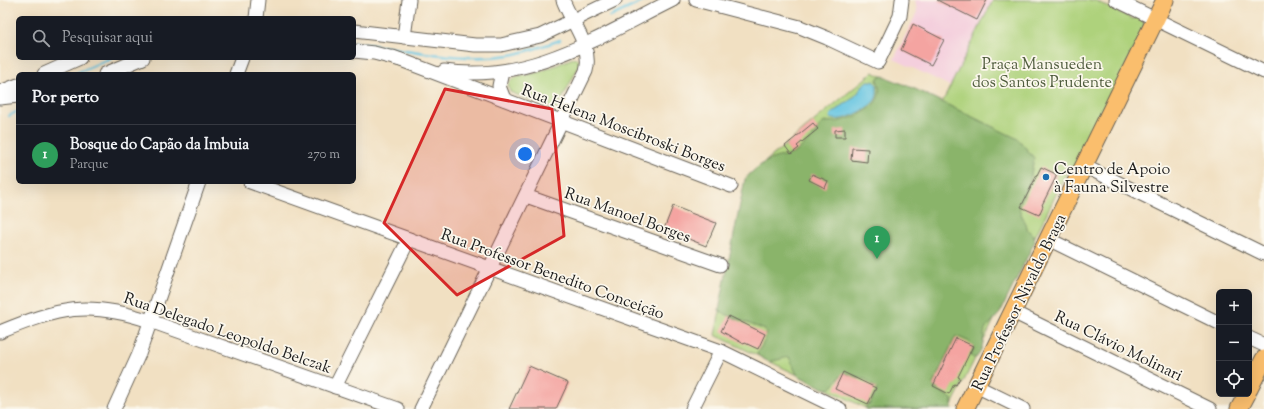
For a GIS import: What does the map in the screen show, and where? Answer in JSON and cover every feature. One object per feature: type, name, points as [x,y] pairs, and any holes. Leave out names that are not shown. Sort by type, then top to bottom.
[{"type":"main road","name":"Rua Professor Nivaldo Braga","points":[[965,409],[1166,0]]},
{"type":"main road","points":[[1252,383],[1264,359]]},
{"type":"main road","points":[[1239,409],[1245,397]]},
{"type":"street","points":[[256,16],[258,0]]},
{"type":"street","points":[[404,37],[409,0]]},
{"type":"street","points":[[421,409],[586,71],[588,58],[584,44],[572,22],[563,0]]},
{"type":"street","points":[[356,31],[475,45],[501,45],[524,41],[540,36],[572,22],[615,0]]},
{"type":"street","points":[[356,51],[393,57],[457,73],[502,72],[543,62],[584,44],[673,0]]},
{"type":"street","points":[[696,0],[719,4],[800,27],[878,62],[900,16],[902,0]]},
{"type":"street","points":[[1116,0],[1264,72]]},
{"type":"street","name":"Rua Helena Moscibroski Borges","points":[[393,57],[731,186]]},
{"type":"street","points":[[48,72],[76,60]]},
{"type":"street","points":[[110,72],[138,60]]},
{"type":"street","points":[[237,72],[241,60]]},
{"type":"street","name":"Rua Helena Moscibroski Borges","points":[[502,72],[499,86],[504,99]]},
{"type":"street","points":[[0,92],[16,86]]},
{"type":"street","points":[[0,98],[16,96]]},
{"type":"street","points":[[1084,166],[1264,254]]},
{"type":"street","points":[[114,409],[132,371],[198,184]]},
{"type":"street","name":"Rua Professor Benedito Conceição","points":[[256,184],[721,351],[840,409]]},
{"type":"street","name":"Rua Manoel Borges","points":[[526,196],[720,265]]},
{"type":"street","points":[[335,387],[409,239]]},
{"type":"street","points":[[1048,239],[1216,322]]},
{"type":"street","name":"Rua Delegado Leopoldo Belczak","points":[[0,332],[45,314],[73,309],[101,309],[119,312],[150,321],[398,409]]},
{"type":"street","name":"Rua Clávio Molinari","points":[[1012,312],[1210,409]]},
{"type":"street","points":[[1252,339],[1264,345]]},
{"type":"street","points":[[692,409],[721,351]]},
{"type":"street","points":[[976,386],[1023,409]]},
{"type":"highlighted area","points":[[445,89],[552,109],[564,236],[457,295],[384,223]]},
{"type":"shaded area","points":[[915,0],[993,0],[950,86],[894,59],[917,12]]},
{"type":"green space","name":"Praça Mansueden dos Santos Prudente","points":[[993,0],[1094,0],[1133,19],[1138,17],[1141,18],[1145,26],[1076,168],[1070,166],[950,409],[868,409],[715,335],[748,176],[873,72],[941,105]]},
{"type":"green space","points":[[573,58],[578,59],[580,64],[556,110],[510,92],[508,84],[514,78],[540,72]]},
{"type":"green space","points":[[883,76],[913,88],[1018,139],[1034,158],[1029,185],[1019,205],[1020,212],[1027,229],[1034,236],[1035,241],[1000,313],[985,329],[982,348],[977,357],[974,358],[971,356],[974,346],[970,342],[956,336],[933,384],[935,388],[952,399],[952,409],[866,409],[866,405],[870,404],[877,390],[867,380],[845,373],[830,389],[823,388],[797,375],[789,357],[769,362],[760,357],[757,354],[766,337],[765,330],[719,310],[745,179],[757,168],[768,161],[796,152],[812,137],[823,123],[838,122],[863,113],[870,108],[879,96],[877,80]]},
{"type":"water","points":[[867,81],[874,81],[877,85],[877,96],[872,104],[854,115],[841,119],[830,118],[831,114],[857,94]]},
{"type":"building","points":[[937,0],[987,0],[977,20]]},
{"type":"building","points":[[913,24],[944,40],[931,65],[901,50]]},
{"type":"building","points":[[813,123],[818,129],[797,146],[799,148],[791,154],[785,146]]},
{"type":"building","points":[[845,129],[845,137],[835,137],[835,130]]},
{"type":"building","points":[[852,148],[868,149],[867,162],[851,160]]},
{"type":"building","points":[[1041,167],[1056,174],[1056,177],[1042,205],[1043,206],[1039,215],[1021,207]]},
{"type":"building","points":[[812,174],[828,181],[825,188],[809,180]]},
{"type":"building","points":[[673,206],[716,223],[706,246],[664,229]]},
{"type":"building","points":[[729,316],[765,334],[758,349],[745,343],[744,344],[721,331]]},
{"type":"building","points":[[956,338],[973,346],[958,377],[960,378],[956,385],[954,384],[949,394],[933,386]]},
{"type":"building","points":[[529,366],[568,383],[556,409],[509,409]]},
{"type":"building","points":[[843,372],[876,388],[868,404],[835,389]]},
{"type":"waterway","points":[[610,17],[646,0]]},
{"type":"waterway","points":[[356,43],[432,54],[491,57],[523,52],[560,40]]},
{"type":"waterway","points":[[80,72],[106,60]]},
{"type":"waterway","points":[[9,116],[16,112]]},
{"type":"place","name":"Centro de Apoio à Fauna Silvestre","points":[[1046,177]]},
{"type":"place","name":"Bosque do Capão da Imbuia","points":[[877,259]]}]
